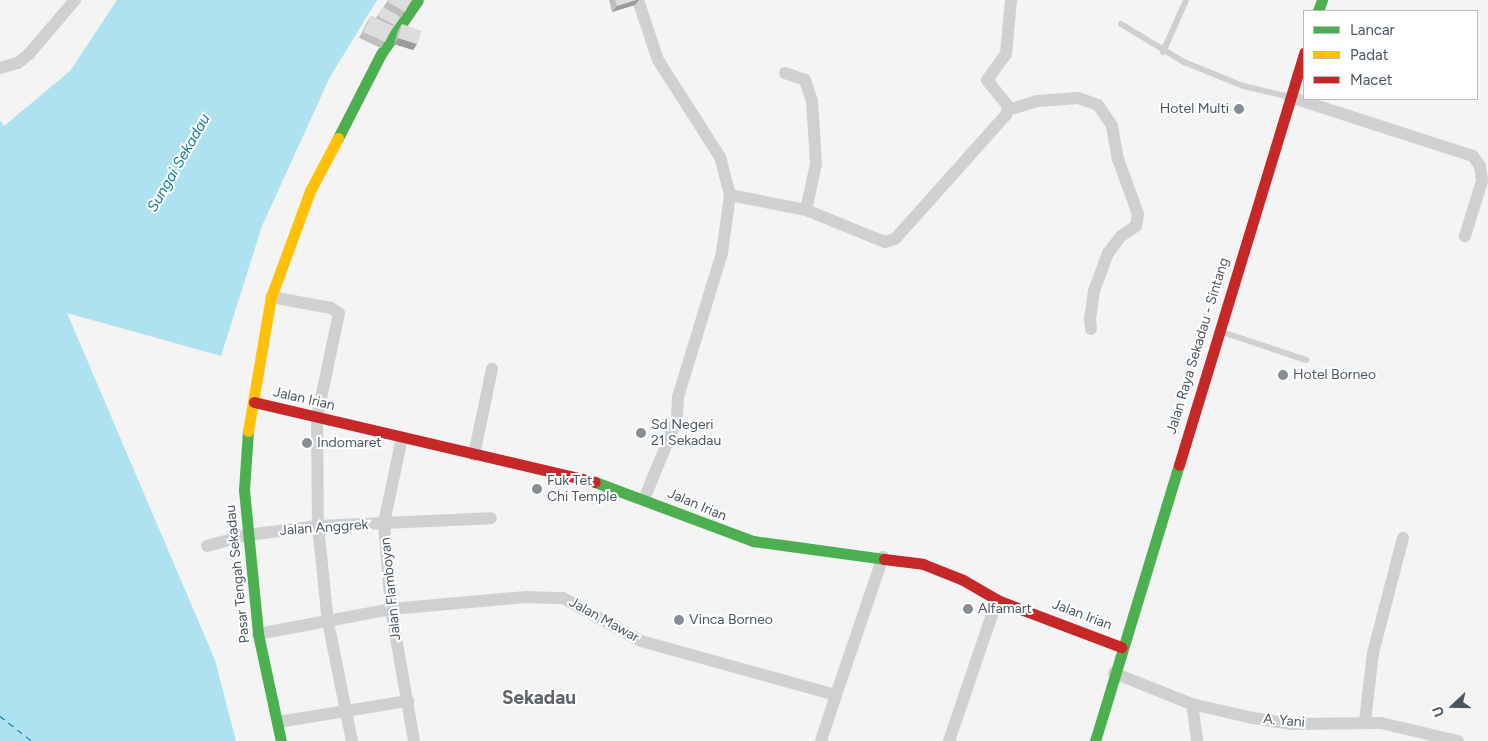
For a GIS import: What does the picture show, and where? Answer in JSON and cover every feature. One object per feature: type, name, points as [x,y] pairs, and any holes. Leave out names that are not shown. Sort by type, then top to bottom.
[{"type":"main road","name":"Pasar Tengah Sekadau","points":[[281,741],[258,634],[244,490],[247,435],[271,297],[310,191],[323,164],[381,54],[418,0]]},
{"type":"main road","name":"Jalan Raya Sekadau - Sintang","points":[[1095,741],[1121,647],[1303,56]]},
{"type":"main road","name":"Jalan Irian","points":[[254,402],[474,455],[558,471],[644,499],[724,532],[753,541],[883,557],[944,570],[997,600],[1121,647]]},
{"type":"street","points":[[0,68],[18,64],[29,54],[75,0]]},
{"type":"street","points":[[638,0],[658,60],[708,133],[720,157],[730,195],[722,253],[678,397],[677,419],[644,499]]},
{"type":"street","points":[[1008,110],[987,80],[1006,54],[1011,0]]},
{"type":"street","points":[[785,73],[805,80],[812,100],[816,164],[806,210]]},
{"type":"street","points":[[730,195],[806,210],[890,242],[1008,110],[1038,100],[1078,98],[1098,105],[1112,126],[1118,159],[1138,214],[1136,226],[1121,236],[1108,253],[1094,291],[1090,318],[1092,330]]},
{"type":"street","points":[[1290,98],[1473,156],[1480,166],[1482,180],[1465,236]]},
{"type":"street","points":[[271,297],[331,308],[338,313],[317,418],[318,526],[328,622],[352,741]]},
{"type":"street","points":[[474,455],[492,369]]},
{"type":"street","name":"Jalan Flamboyan","points":[[402,438],[384,523],[391,610],[414,741]]},
{"type":"street","name":"Jalan Anggrek","points":[[207,546],[247,534],[318,526],[491,518]]},
{"type":"street","points":[[1365,721],[1373,653],[1387,589],[1403,538]]},
{"type":"street","points":[[821,741],[883,557]]},
{"type":"street","name":"Jalan Mawar","points":[[258,634],[391,610],[526,597],[563,598],[641,642],[836,695]]},
{"type":"street","points":[[950,741],[997,600]]},
{"type":"street","name":"A. Yani","points":[[1114,673],[1192,704],[1291,724],[1365,721],[1458,741]]},
{"type":"street","points":[[278,722],[346,709],[408,701]]},
{"type":"street","points":[[1192,704],[1197,741]]},
{"type":"lane","points":[[1163,52],[1186,0]]},
{"type":"lane","points":[[1121,24],[1163,52],[1244,86],[1290,98]]},
{"type":"lane","points":[[1218,331],[1306,360]]},
{"type":"water","name":"Sungai Sekadau","points":[[117,0],[377,0],[330,77],[262,226],[221,356],[67,313],[215,660],[236,741],[0,741],[0,120],[4,126],[70,71]]},
{"type":"building","points":[[389,0],[411,0],[405,12],[388,2]]},
{"type":"building","points":[[615,0],[636,0],[617,6]]},
{"type":"building","points":[[383,7],[399,16],[394,25],[378,16]]},
{"type":"building","points":[[371,16],[393,26],[385,42],[363,32]]},
{"type":"building","points":[[402,24],[422,31],[417,44],[398,38]]},
{"type":"ferry route","points":[[0,716],[32,741]]},
{"type":"traffic: fast","points":[[338,138],[381,54],[418,0]]},
{"type":"traffic: fast","points":[[1318,10],[1322,0]]},
{"type":"traffic: fast","points":[[248,431],[244,490],[258,634],[281,741]]},
{"type":"traffic: fast","points":[[1095,741],[1179,465]]},
{"type":"traffic: fast","points":[[595,482],[753,541],[884,559]]},
{"type":"traffic: slow","points":[[248,431],[271,297],[310,191],[338,138]]},
{"type":"traffic: jam","points":[[1179,465],[1303,56]]},
{"type":"traffic: jam","points":[[254,402],[595,482]]},
{"type":"traffic: jam","points":[[884,559],[923,564],[963,580],[997,600],[1121,647]]},
{"type":"place","name":"Hotel Multi","points":[[1239,109]]},
{"type":"place","name":"Hotel Borneo","points":[[1283,375]]},
{"type":"place","name":"Sd Negeri 21 Sekadau","points":[[641,433]]},
{"type":"place","name":"Indomaret","points":[[307,443]]},
{"type":"place","name":"Fuk Tet Chi Temple","points":[[537,489]]},
{"type":"place","name":"Alfamart","points":[[968,609]]},
{"type":"place","name":"Vinca Borneo","points":[[679,620]]},
{"type":"district","name":"Sekadau","points":[[539,698]]}]
